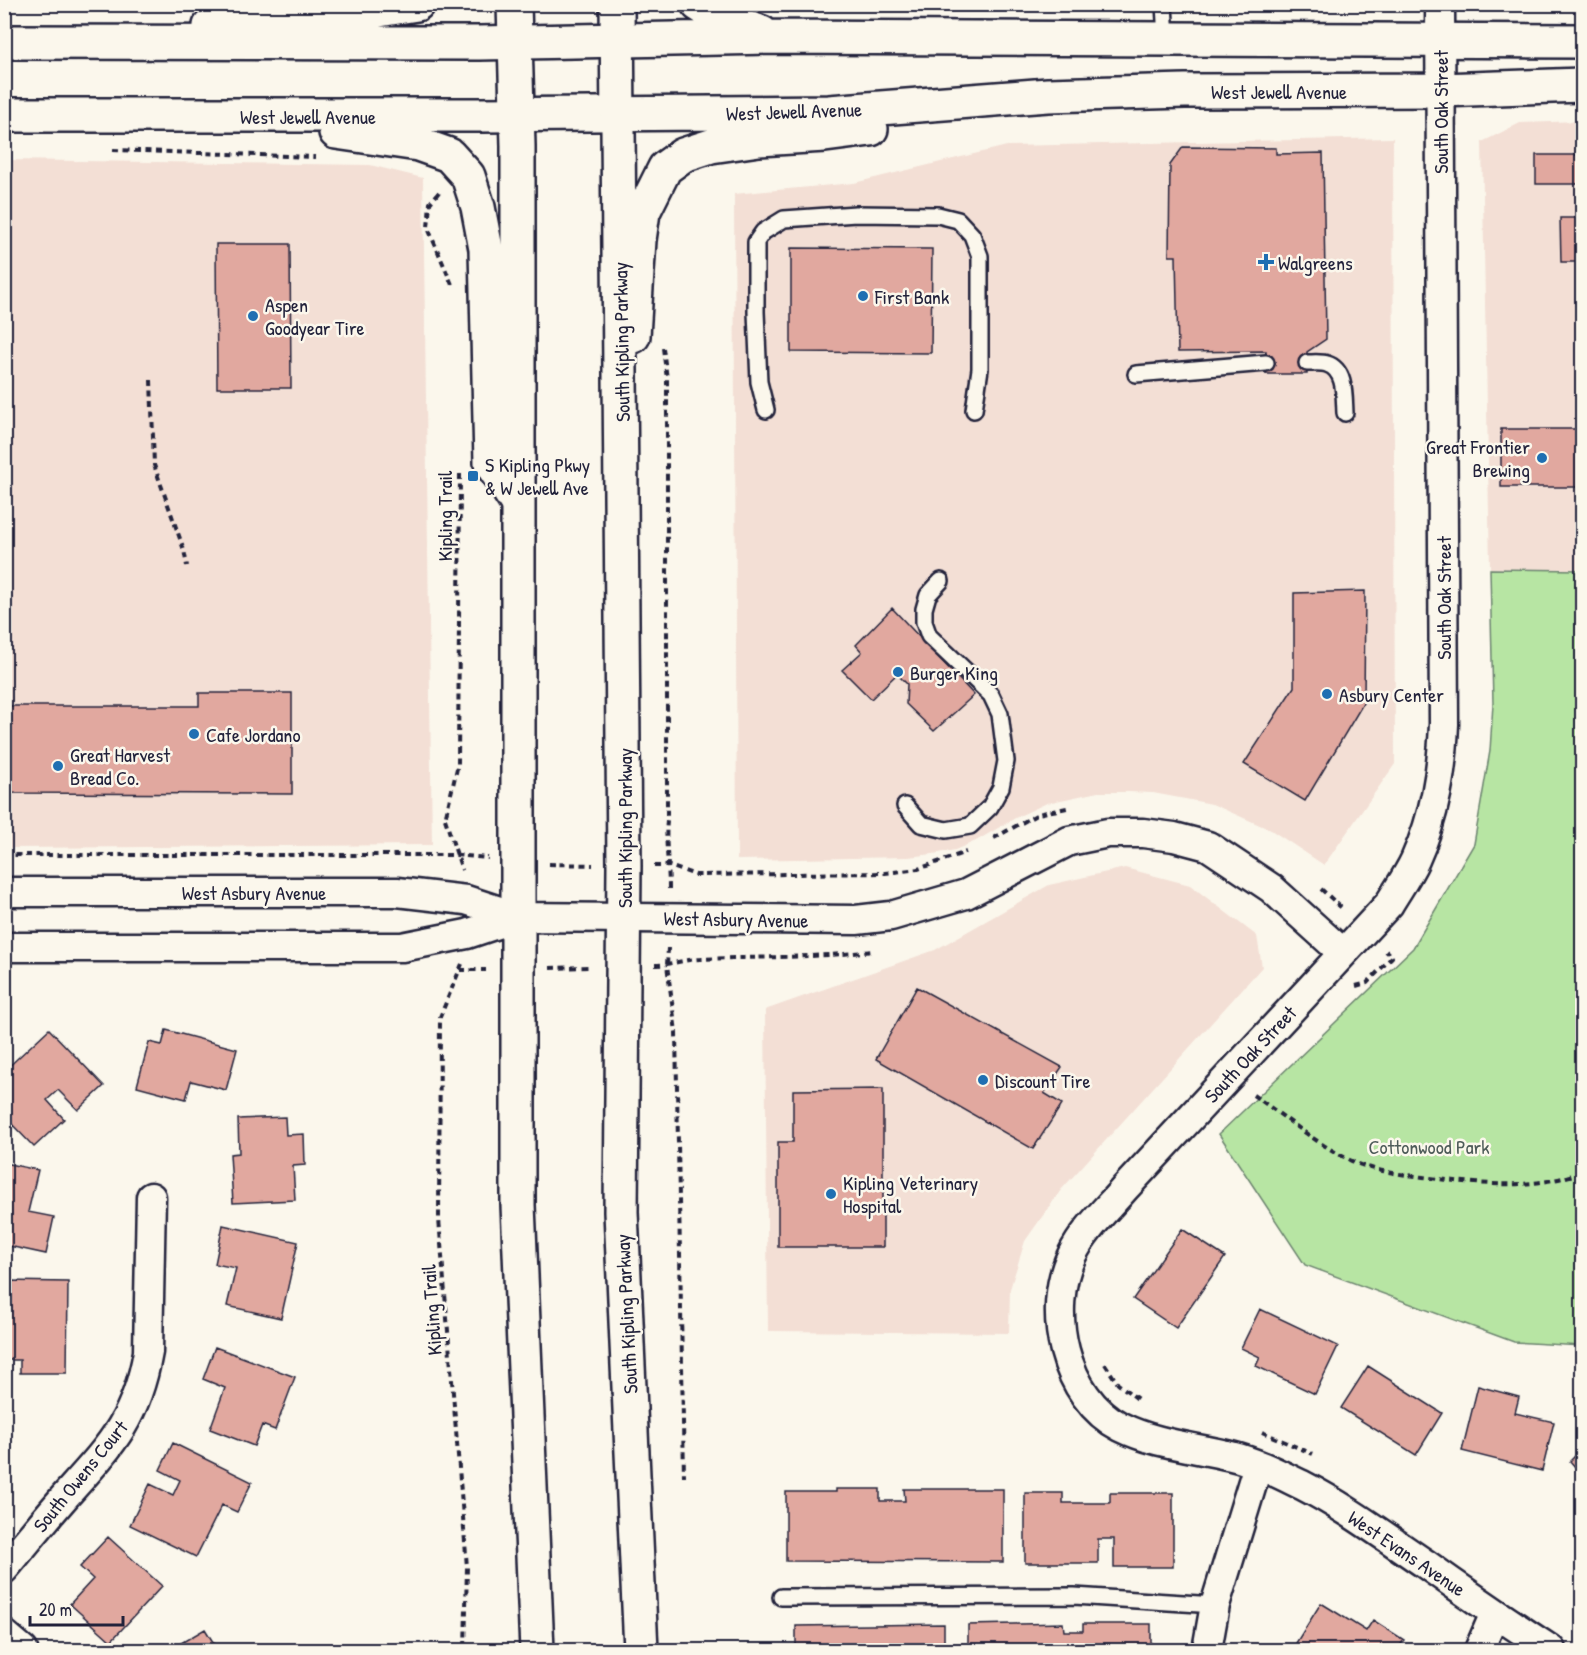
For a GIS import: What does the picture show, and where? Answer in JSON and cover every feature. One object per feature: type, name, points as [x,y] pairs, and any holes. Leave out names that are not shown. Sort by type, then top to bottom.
[{"type":"main road","points":[[115,42],[238,21],[366,12],[417,4]]},
{"type":"main road","points":[[698,4],[712,13],[772,38]]},
{"type":"main road","points":[[514,5],[517,114],[518,1205],[537,1650]]},
{"type":"main road","name":"South Kipling Parkway","points":[[617,5],[624,866],[621,1212],[641,1650]]},
{"type":"main road","points":[[4,42],[515,43],[772,38],[1582,40]]},
{"type":"main road","name":"West Jewell Avenue","points":[[4,115],[829,112],[1048,95],[1582,86]]},
{"type":"main road","points":[[622,499],[639,240],[643,212],[665,168],[683,155],[711,146],[759,139],[825,135],[910,123],[999,100]]},
{"type":"main road","points":[[224,116],[418,144],[449,155],[468,176],[486,249],[491,463],[517,504]]},
{"type":"street","name":"South Oak Street","points":[[1060,1308],[1062,1283],[1072,1255],[1091,1227],[1389,904],[1414,862],[1430,824],[1443,762],[1440,4]]},
{"type":"street","name":"West Asbury Avenue","points":[[4,892],[397,892],[466,900],[518,917],[856,920],[891,915],[966,894],[1069,841],[1108,833],[1143,833],[1174,837],[1208,846],[1271,888],[1343,953]]},
{"type":"street","points":[[4,947],[402,947],[467,934],[518,917]]},
{"type":"street","name":"South Owens Court","points":[[4,1569],[96,1463],[125,1423],[136,1400],[144,1377],[148,1352],[151,1197]]},
{"type":"street","name":"West Evans Avenue","points":[[1060,1308],[1061,1333],[1080,1386],[1095,1407],[1119,1426],[1147,1438],[1232,1456],[1304,1486],[1366,1523],[1551,1650]]},
{"type":"street","points":[[1207,1650],[1215,1605],[1258,1465]]},
{"type":"street","points":[[1479,1650],[1495,1613]]},
{"type":"street","points":[[4,1634],[23,1650]]},
{"type":"lane","points":[[1164,4],[1166,39]]},
{"type":"lane","points":[[766,411],[759,382],[756,242],[763,232],[784,219],[856,214],[938,215],[958,220],[972,235],[980,256],[980,369],[974,411]]},
{"type":"lane","points":[[1136,374],[1266,363]]},
{"type":"lane","points":[[1307,363],[1328,364],[1339,373],[1344,388],[1345,413]]},
{"type":"lane","points":[[905,806],[921,824],[946,830],[970,826],[990,807],[1001,787],[1006,761],[1000,714],[991,695],[929,636],[924,622],[924,609],[928,595],[941,581]]},
{"type":"lane","points":[[781,1597],[1074,1596],[1215,1605]]},
{"type":"path","points":[[514,5],[617,5]]},
{"type":"path","points":[[107,150],[318,157]]},
{"type":"path","points":[[444,184],[430,203],[428,228],[453,288]]},
{"type":"path","points":[[662,344],[667,379],[667,820],[665,841],[669,866]]},
{"type":"path","points":[[151,380],[154,465],[184,550],[187,566]]},
{"type":"path","name":"Kipling Trail","points":[[455,855],[445,819],[458,764],[460,466]]},
{"type":"path","points":[[991,840],[1038,814],[1063,808]]},
{"type":"path","points":[[4,855],[455,855],[552,865],[669,866],[696,875],[885,873],[918,869],[956,857],[973,848]]},
{"type":"path","points":[[518,969],[667,965],[676,1032],[684,1477]]},
{"type":"path","name":"Kipling Trail","points":[[465,1650],[467,1566],[439,1219],[440,1017],[460,970],[518,969]]},
{"type":"path","points":[[1250,1093],[1349,1160],[1388,1172],[1478,1184],[1513,1185],[1544,1182],[1582,1172]]},
{"type":"path","points":[[1102,1360],[1118,1384],[1141,1401]]},
{"type":"path","points":[[1258,1431],[1268,1433],[1314,1455]]},
{"type":"shaded area","points":[[1582,121],[1582,570],[1490,569],[1482,142],[1520,123]]},
{"type":"shaded area","name":"Asbury Center","points":[[1393,138],[1395,764],[1324,865],[1271,830],[1212,804],[1153,793],[1127,792],[1098,792],[1047,803],[1017,817],[976,841],[955,850],[933,854],[908,857],[737,860],[734,194],[854,183],[1007,146]]},
{"type":"shaded area","points":[[5,160],[370,165],[423,178],[432,845],[5,848]]},
{"type":"shaded area","points":[[1125,868],[1190,885],[1257,936],[1262,967],[1061,1190],[1025,1241],[1010,1289],[1009,1333],[768,1331],[765,1010],[935,950],[1049,885]]},
{"type":"green space","name":"Cottonwood Park","points":[[1490,569],[1582,570],[1582,1346],[1514,1342],[1305,1265],[1219,1134],[1413,948],[1474,844],[1490,751],[1493,704]]},
{"type":"building","name":"Walgreens","points":[[1183,147],[1276,148],[1276,154],[1323,153],[1326,339],[1307,352],[1307,374],[1266,374],[1266,351],[1178,352],[1176,256],[1169,256],[1170,165]]},
{"type":"building","points":[[1536,155],[1582,155],[1582,184],[1536,184]]},
{"type":"building","points":[[1560,218],[1582,218],[1582,262],[1561,262]]},
{"type":"building","name":"Aspen Goodyear Tire","points":[[216,244],[290,244],[291,388],[217,388]]},
{"type":"building","points":[[791,248],[932,249],[931,353],[791,352]]},
{"type":"building","name":"Great Frontier Brewing","points":[[1501,429],[1582,429],[1582,487],[1501,487]]},
{"type":"building","name":"Asbury Center","points":[[1365,591],[1364,702],[1305,801],[1244,764],[1294,687],[1294,593]]},
{"type":"building","name":"Burger King","points":[[892,608],[974,695],[934,731],[906,704],[907,684],[897,674],[871,699],[842,670],[862,652],[856,645]]},
{"type":"building","points":[[199,693],[292,693],[292,794],[4,793],[4,706],[199,706]]},
{"type":"building","name":"Discount Tire","points":[[917,987],[1062,1067],[1044,1093],[1062,1104],[1033,1149],[876,1059]]},
{"type":"building","points":[[49,1029],[104,1086],[78,1110],[58,1090],[47,1100],[64,1119],[34,1147],[4,1116],[4,1071]]},
{"type":"building","points":[[166,1030],[237,1049],[226,1090],[191,1081],[186,1099],[137,1086],[149,1042],[162,1045]]},
{"type":"building","name":"Kipling Veterinary Hospital","points":[[883,1089],[883,1247],[778,1247],[778,1142],[793,1142],[793,1090]]},
{"type":"building","points":[[285,1117],[286,1135],[304,1134],[305,1165],[293,1166],[295,1200],[233,1203],[230,1154],[239,1153],[238,1119]]},
{"type":"building","points":[[4,1163],[38,1170],[28,1212],[54,1217],[46,1254],[4,1245]]},
{"type":"building","points":[[223,1225],[298,1242],[281,1318],[227,1306],[236,1268],[215,1264]]},
{"type":"building","points":[[1182,1229],[1225,1257],[1176,1328],[1133,1299]]},
{"type":"building","points":[[4,1281],[68,1282],[67,1373],[20,1373],[20,1360],[4,1360]]},
{"type":"building","points":[[1260,1309],[1338,1346],[1315,1394],[1256,1366],[1260,1357],[1241,1348]]},
{"type":"building","points":[[215,1347],[295,1377],[275,1430],[262,1425],[254,1446],[210,1429],[225,1388],[203,1379]]},
{"type":"building","points":[[1368,1366],[1442,1413],[1416,1455],[1341,1408]]},
{"type":"building","points":[[1478,1386],[1519,1397],[1515,1413],[1554,1422],[1542,1471],[1462,1451]]},
{"type":"building","points":[[173,1443],[252,1482],[237,1512],[222,1505],[196,1557],[130,1525],[150,1484],[173,1495],[180,1480],[160,1470]]},
{"type":"building","points":[[1582,1449],[1582,1475],[1570,1461]]},
{"type":"building","points":[[836,1489],[880,1489],[880,1501],[905,1501],[904,1489],[1003,1489],[1003,1562],[786,1561],[786,1492],[836,1492]]},
{"type":"building","points":[[1025,1493],[1063,1493],[1063,1503],[1110,1503],[1110,1493],[1173,1493],[1173,1567],[1114,1567],[1114,1539],[1098,1539],[1098,1563],[1025,1563]]},
{"type":"building","points":[[108,1537],[162,1586],[111,1641],[70,1604],[93,1579],[80,1567]]},
{"type":"building","points":[[1321,1603],[1366,1631],[1373,1620],[1404,1640],[1397,1650],[1308,1650],[1296,1643]]},
{"type":"building","points":[[1063,1623],[1064,1631],[1083,1631],[1083,1624],[1151,1624],[1151,1650],[968,1650],[968,1625]]},
{"type":"building","points":[[944,1624],[944,1650],[796,1650],[796,1626]]},
{"type":"building","points":[[205,1629],[218,1650],[169,1650]]},
{"type":"place","name":"Walgreens","points":[[1266,262]]},
{"type":"place","name":"First Bank","points":[[863,296]]},
{"type":"place","name":"Aspen Goodyear Tire","points":[[253,316]]},
{"type":"place","name":"Great Frontier Brewing","points":[[1542,458]]},
{"type":"place","name":"S Kipling Pkwy & W Jewell Ave","points":[[473,476]]},
{"type":"place","name":"Burger King","points":[[898,672]]},
{"type":"place","name":"Asbury Center","points":[[1327,694]]},
{"type":"place","name":"Cafe Jordano","points":[[194,734]]},
{"type":"place","name":"Great Harvest Bread Co.","points":[[58,766]]},
{"type":"place","name":"Discount Tire","points":[[983,1080]]},
{"type":"place","name":"Kipling Veterinary Hospital","points":[[831,1194]]}]
